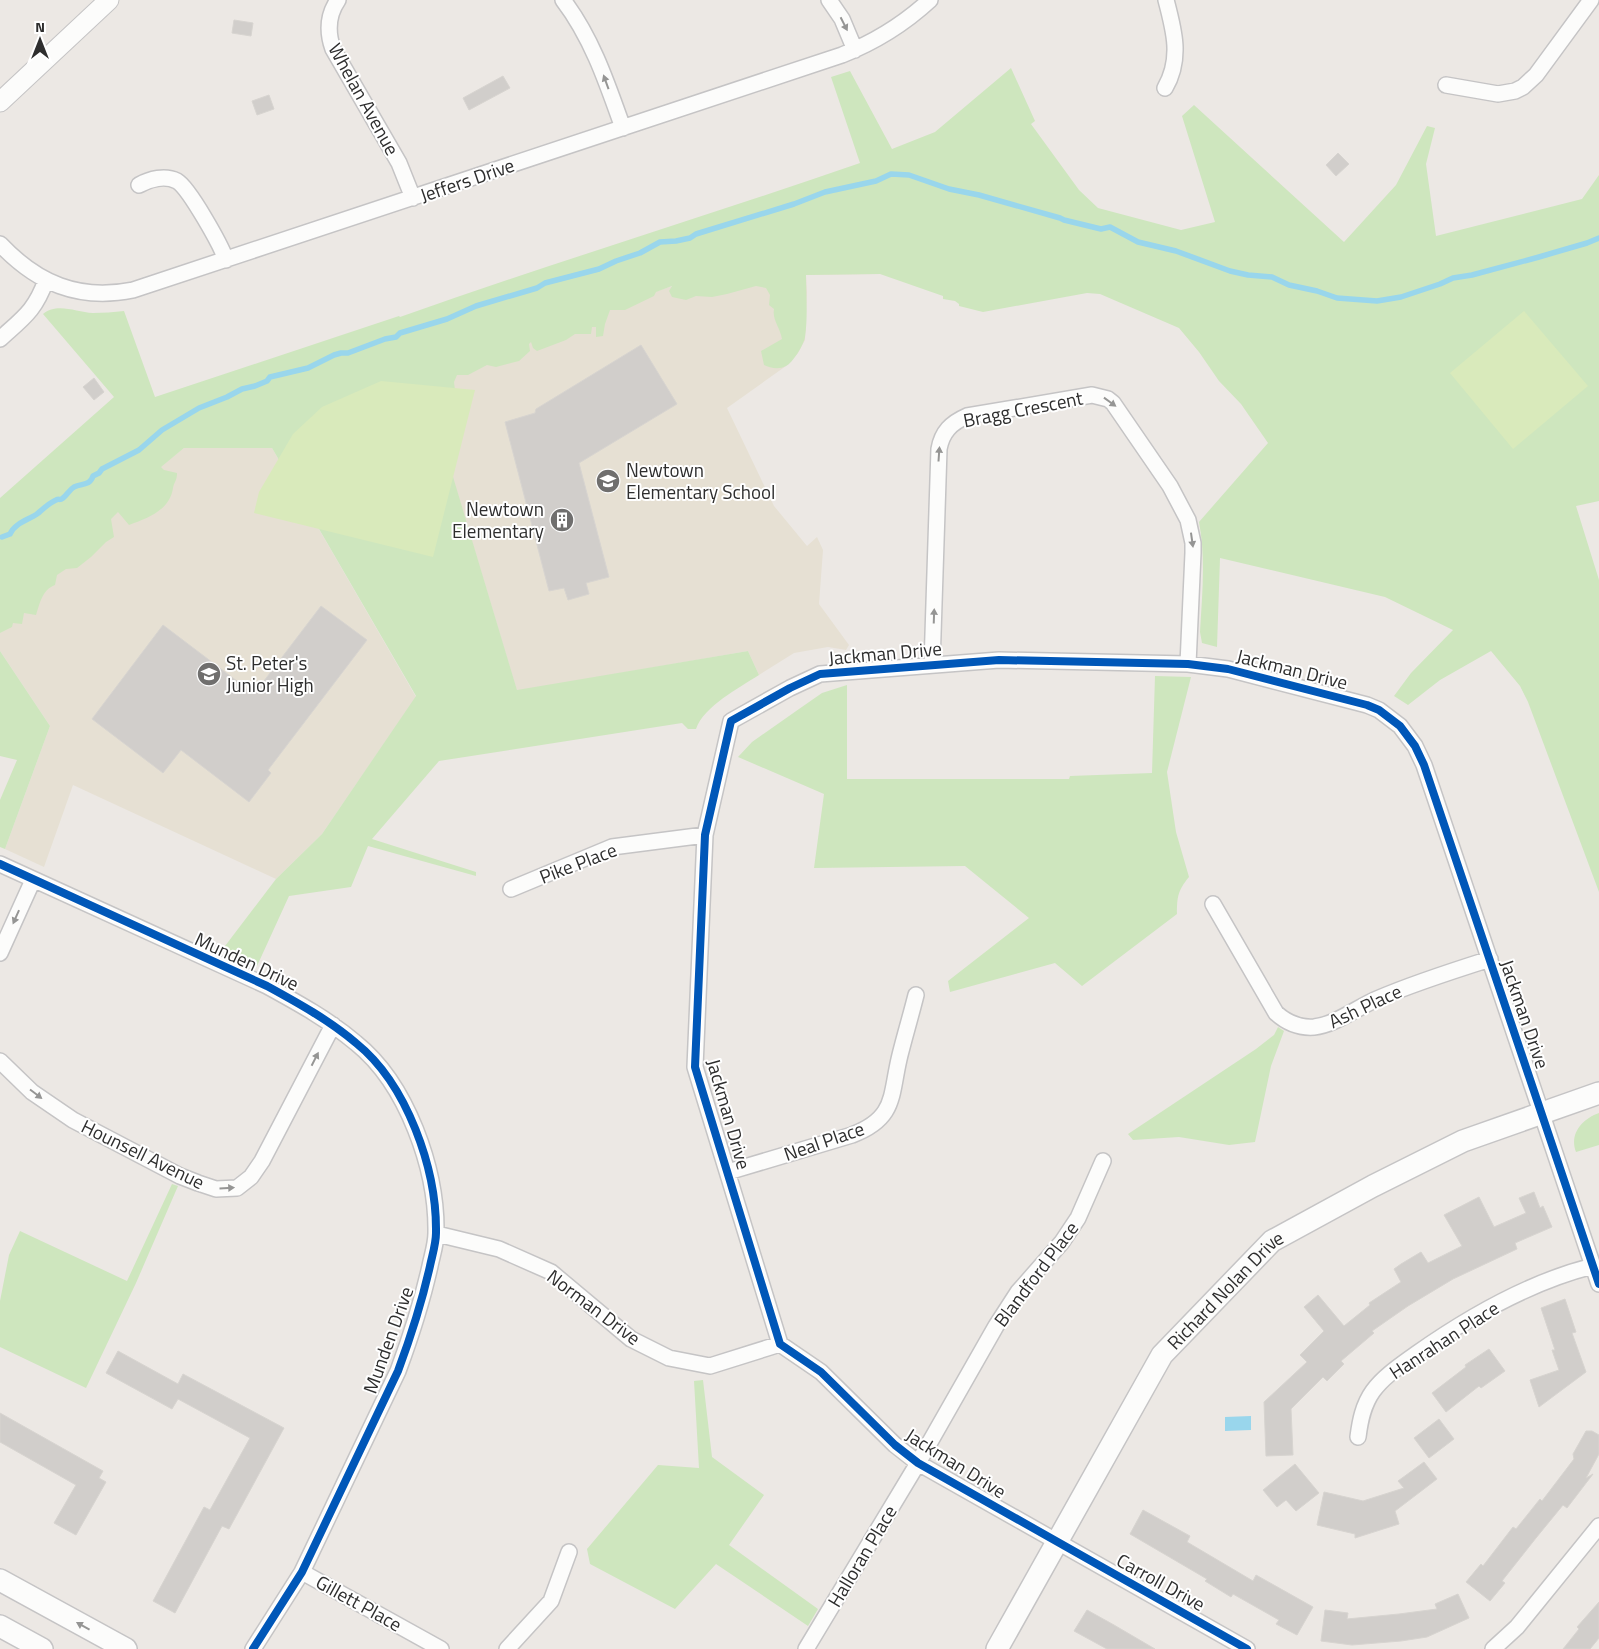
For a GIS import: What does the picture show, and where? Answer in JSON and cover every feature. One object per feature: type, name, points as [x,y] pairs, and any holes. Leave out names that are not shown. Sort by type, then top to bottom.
[{"type":"main road","name":"Richard Nolan Drive","points":[[997,1649],[1162,1355],[1272,1241],[1373,1186],[1463,1141],[1599,1093]]},
{"type":"main road","points":[[0,1580],[126,1649]]},
{"type":"main road","points":[[0,1626],[42,1649]]},
{"type":"street","points":[[0,102],[110,0]]},
{"type":"street","name":"Whelan Avenue","points":[[338,0],[333,7],[328,32],[333,50],[399,163],[414,198]]},
{"type":"street","points":[[563,0],[581,26],[595,54],[623,128]]},
{"type":"street","points":[[829,0],[842,19],[855,50]]},
{"type":"street","name":"Jeffers Drive","points":[[0,244],[23,266],[46,280],[80,292],[93,294],[121,293],[414,198],[855,50],[894,29],[930,0]]},
{"type":"street","points":[[1165,88],[1173,71],[1176,44],[1175,32],[1166,0]]},
{"type":"street","points":[[1446,85],[1498,94],[1516,91],[1523,87],[1536,75],[1591,0]]},
{"type":"street","points":[[139,185],[153,179],[170,179],[183,186],[217,239],[226,260]]},
{"type":"street","points":[[0,339],[30,311],[38,300],[46,280]]},
{"type":"street","name":"Bragg Crescent","points":[[932,665],[939,449],[944,433],[949,426],[967,416],[1092,395],[1108,399],[1119,410],[1170,486],[1188,520],[1193,543],[1188,664]]},
{"type":"street","name":"Jackman Drive","points":[[1058,1542],[918,1463],[895,1445],[821,1372],[780,1344],[695,1068],[705,835],[731,721],[790,688],[820,674],[999,660],[1188,664],[1228,670],[1355,700],[1379,710],[1400,726],[1415,746],[1424,765],[1542,1113]]},
{"type":"street","name":"Pike Place","points":[[512,888],[612,847],[705,835]]},
{"type":"street","name":"Munden Drive","points":[[0,864],[267,986],[333,1025],[358,1043],[376,1062],[397,1092],[412,1120],[424,1155],[433,1185],[437,1234],[422,1303],[398,1371],[302,1572],[253,1649]]},
{"type":"street","points":[[0,953],[33,880]]},
{"type":"street","name":"Ash Place","points":[[1213,904],[1276,1013],[1293,1024],[1304,1027],[1324,1025],[1392,992],[1490,959]]},
{"type":"street","name":"Neal Place","points":[[728,1172],[852,1135],[879,1120],[886,1112],[894,1092],[900,1055],[916,995]]},
{"type":"street","name":"Hounsell Avenue","points":[[0,1061],[32,1092],[73,1120],[180,1176],[216,1189],[236,1188],[251,1176],[262,1162],[333,1025]]},
{"type":"street","points":[[1542,1113],[1599,1284]]},
{"type":"street","name":"Blandford Place","points":[[918,1463],[1007,1307],[1074,1225],[1103,1162]]},
{"type":"street","name":"Norman Drive","points":[[437,1234],[500,1249],[551,1272],[631,1339],[669,1358],[710,1366],[780,1344]]},
{"type":"street","name":"Hanrahan Place","points":[[1358,1437],[1361,1416],[1373,1391],[1382,1380],[1406,1361],[1448,1332],[1495,1305],[1548,1280],[1593,1266]]},
{"type":"street","name":"Halloran Place","points":[[806,1649],[918,1463]]},
{"type":"street","points":[[1493,1649],[1518,1627],[1599,1526]]},
{"type":"street","name":"Carroll Drive","points":[[1058,1542],[1247,1649]]},
{"type":"street","points":[[508,1649],[551,1601],[570,1552]]},
{"type":"street","name":"Gillett Place","points":[[302,1572],[442,1649]]},
{"type":"shaded area","name":"Newtown Elementary School","points":[[805,243],[880,274],[806,275],[805,340],[798,353],[786,366],[727,408],[774,506],[807,546],[817,537],[823,550],[819,604],[849,645],[846,650],[828,647],[794,653],[759,675],[748,651],[517,691],[420,368]]},
{"type":"shaded area","name":"St. Peter's Junior High","points":[[184,448],[272,448],[416,697],[322,834],[276,879],[73,785],[44,867],[5,849],[50,726],[0,651],[0,593]]},
{"type":"green space","points":[[1011,68],[1035,121],[1031,124],[1079,190],[1098,208],[1181,230],[1215,222],[1182,116],[1194,105],[1344,242],[1396,185],[1427,126],[1435,128],[1426,164],[1436,236],[1582,199],[1599,175],[1599,501],[1576,506],[1599,580],[1599,892],[1528,702],[1520,686],[1491,651],[1440,680],[1408,705],[1394,696],[1411,673],[1453,630],[1385,597],[1220,558],[1217,647],[1202,643],[1200,632],[1203,564],[1199,522],[1268,443],[1241,404],[1219,381],[1199,352],[1179,328],[1100,294],[1087,293],[983,312],[959,306],[955,301],[943,299],[943,296],[880,274],[806,275],[807,314],[805,337],[795,357],[789,364],[783,367],[775,368],[764,365],[761,351],[782,339],[774,317],[774,309],[769,305],[770,295],[766,288],[756,286],[712,297],[696,296],[686,300],[672,297],[669,291],[672,286],[656,292],[654,296],[625,310],[610,310],[603,336],[596,337],[596,327],[592,327],[591,334],[575,334],[566,340],[537,351],[533,348],[531,342],[529,344],[530,351],[519,361],[496,367],[487,365],[468,375],[457,375],[442,440],[517,690],[748,651],[759,675],[714,705],[700,721],[696,729],[688,729],[682,723],[439,761],[372,839],[476,872],[476,876],[368,846],[351,887],[289,896],[257,966],[222,950],[276,879],[322,834],[416,696],[272,448],[184,448],[161,467],[164,470],[177,473],[171,496],[163,508],[129,525],[118,512],[111,519],[114,537],[77,568],[66,569],[57,575],[55,585],[44,594],[36,615],[24,613],[22,624],[13,623],[12,627],[0,633],[0,498],[114,397],[43,314],[48,310],[60,308],[93,313],[124,311],[155,397],[860,163],[831,77],[850,71],[892,149],[935,132]]},
{"type":"green space","points":[[1524,311],[1588,386],[1513,449],[1450,373]]},
{"type":"green space","points":[[381,381],[475,390],[433,557],[254,513],[259,492],[293,434],[322,407]]},
{"type":"green space","points":[[0,651],[50,726],[5,849],[0,847],[0,800],[17,760],[0,756]]},
{"type":"green space","points":[[1155,676],[1191,677],[1167,772],[1176,832],[1189,877],[1179,894],[1177,914],[1082,986],[1055,963],[950,992],[948,981],[1029,918],[965,866],[814,868],[824,794],[738,757],[752,742],[822,693],[847,685],[847,779],[1069,779],[1070,776],[1152,773]]},
{"type":"green space","points":[[1278,1027],[1284,1031],[1271,1066],[1255,1142],[1229,1145],[1179,1137],[1133,1140],[1128,1134],[1256,1049],[1274,1035]]},
{"type":"green space","points":[[1599,1113],[1599,1145],[1576,1152],[1574,1139],[1576,1133],[1582,1123]]},
{"type":"green space","points":[[172,1184],[178,1186],[136,1283],[86,1388],[0,1347],[0,1301],[9,1255],[20,1231],[127,1281]]},
{"type":"green space","points":[[703,1380],[712,1457],[764,1495],[729,1545],[818,1609],[808,1626],[716,1564],[675,1609],[590,1564],[587,1549],[658,1465],[699,1468],[694,1381]]},
{"type":"water","points":[[1251,1416],[1251,1430],[1225,1431],[1225,1417]]},
{"type":"building","points":[[234,20],[253,23],[251,36],[232,33]]},
{"type":"building","points":[[503,76],[510,88],[469,110],[463,98]]},
{"type":"building","points":[[269,95],[274,109],[257,115],[252,101]]},
{"type":"building","points":[[1338,153],[1349,164],[1336,176],[1326,165]]},
{"type":"building","name":"Newtown Elementary","points":[[641,345],[677,404],[579,463],[609,577],[586,583],[589,594],[568,600],[564,588],[549,591],[505,422],[535,413],[536,409]]},
{"type":"building","points":[[94,378],[104,392],[94,400],[83,387]]},
{"type":"building","name":"St. Peter's Junior High","points":[[321,606],[367,640],[268,770],[271,773],[249,802],[181,750],[163,773],[92,719],[163,625],[254,694]]},
{"type":"building","points":[[1534,1192],[1540,1208],[1543,1206],[1552,1227],[1515,1243],[1517,1249],[1453,1279],[1408,1306],[1372,1331],[1374,1333],[1341,1361],[1344,1364],[1327,1381],[1323,1377],[1291,1409],[1293,1455],[1266,1456],[1264,1402],[1307,1362],[1300,1355],[1324,1331],[1304,1307],[1318,1295],[1344,1326],[1370,1305],[1369,1303],[1401,1282],[1394,1269],[1401,1264],[1421,1252],[1428,1263],[1462,1246],[1444,1215],[1479,1197],[1494,1227],[1526,1213],[1519,1198]]},
{"type":"building","points":[[1565,1299],[1576,1332],[1572,1333],[1586,1372],[1539,1407],[1530,1380],[1559,1370],[1552,1350],[1555,1350],[1541,1308]]},
{"type":"building","points":[[1489,1349],[1505,1371],[1481,1388],[1479,1386],[1446,1412],[1432,1393],[1466,1367],[1465,1365]]},
{"type":"building","points":[[118,1351],[178,1384],[183,1374],[284,1428],[229,1529],[222,1526],[175,1613],[153,1601],[204,1507],[210,1510],[250,1438],[178,1399],[172,1409],[106,1373]]},
{"type":"building","points":[[0,1413],[103,1471],[99,1478],[106,1482],[76,1535],[54,1523],[76,1485],[0,1442]]},
{"type":"building","points":[[1439,1419],[1454,1439],[1429,1458],[1414,1438]]},
{"type":"building","points":[[1586,1431],[1592,1431],[1599,1435],[1599,1454],[1586,1478],[1593,1474],[1567,1508],[1563,1505],[1536,1538],[1502,1581],[1505,1583],[1490,1601],[1466,1582],[1481,1564],[1483,1566],[1513,1527],[1516,1529],[1540,1499],[1542,1501],[1574,1459],[1573,1454]]},
{"type":"building","points":[[1424,1462],[1437,1479],[1395,1511],[1399,1524],[1355,1538],[1355,1534],[1317,1525],[1324,1492],[1363,1501],[1404,1488],[1398,1481]]},
{"type":"building","points":[[1295,1464],[1319,1493],[1296,1511],[1286,1500],[1277,1507],[1263,1490]]},
{"type":"building","points":[[1143,1510],[1190,1536],[1187,1542],[1253,1581],[1256,1575],[1313,1607],[1297,1635],[1276,1624],[1279,1620],[1233,1594],[1231,1597],[1205,1581],[1207,1579],[1130,1534]]},
{"type":"building","points":[[1458,1594],[1469,1618],[1427,1637],[1352,1645],[1321,1641],[1325,1610],[1348,1613],[1347,1619],[1399,1614],[1437,1609],[1435,1604]]},
{"type":"building","points":[[1599,1602],[1599,1638],[1590,1649],[1563,1649],[1579,1629],[1577,1627]]},
{"type":"building","points":[[1087,1610],[1155,1649],[1107,1649],[1074,1631]]},
{"type":"waterway","points":[[2,537],[10,534],[18,524],[37,514],[57,499],[63,498],[74,487],[88,483],[102,469],[139,450],[162,430],[199,408],[242,389],[267,381],[270,377],[308,368],[334,355],[348,353],[385,339],[396,337],[400,333],[447,319],[476,306],[537,288],[545,283],[599,269],[640,253],[660,242],[690,238],[696,234],[794,204],[825,192],[876,181],[891,174],[909,175],[949,189],[979,195],[1101,229],[1110,227],[1138,242],[1176,251],[1230,271],[1272,277],[1289,285],[1317,291],[1337,298],[1377,301],[1401,297],[1453,278],[1472,275],[1539,257],[1599,238]]},
{"type":"cycle path","points":[[1247,1649],[918,1463],[895,1445],[821,1372],[780,1344],[695,1067],[705,835],[731,721],[790,688],[820,674],[999,660],[1188,664],[1228,669],[1367,705],[1379,710],[1400,726],[1415,746],[1424,765],[1599,1284]]},
{"type":"cycle path","points":[[0,864],[267,986],[324,1019],[356,1043],[374,1060],[390,1081],[416,1129],[425,1156],[435,1208],[436,1237],[416,1319],[398,1371],[302,1572],[253,1649]]},
{"type":"place","name":"Newtown Elementary School","points":[[608,481]]},
{"type":"place","name":"Newtown Elementary","points":[[562,520]]},
{"type":"place","name":"St. Peter's Junior High","points":[[209,674]]}]
